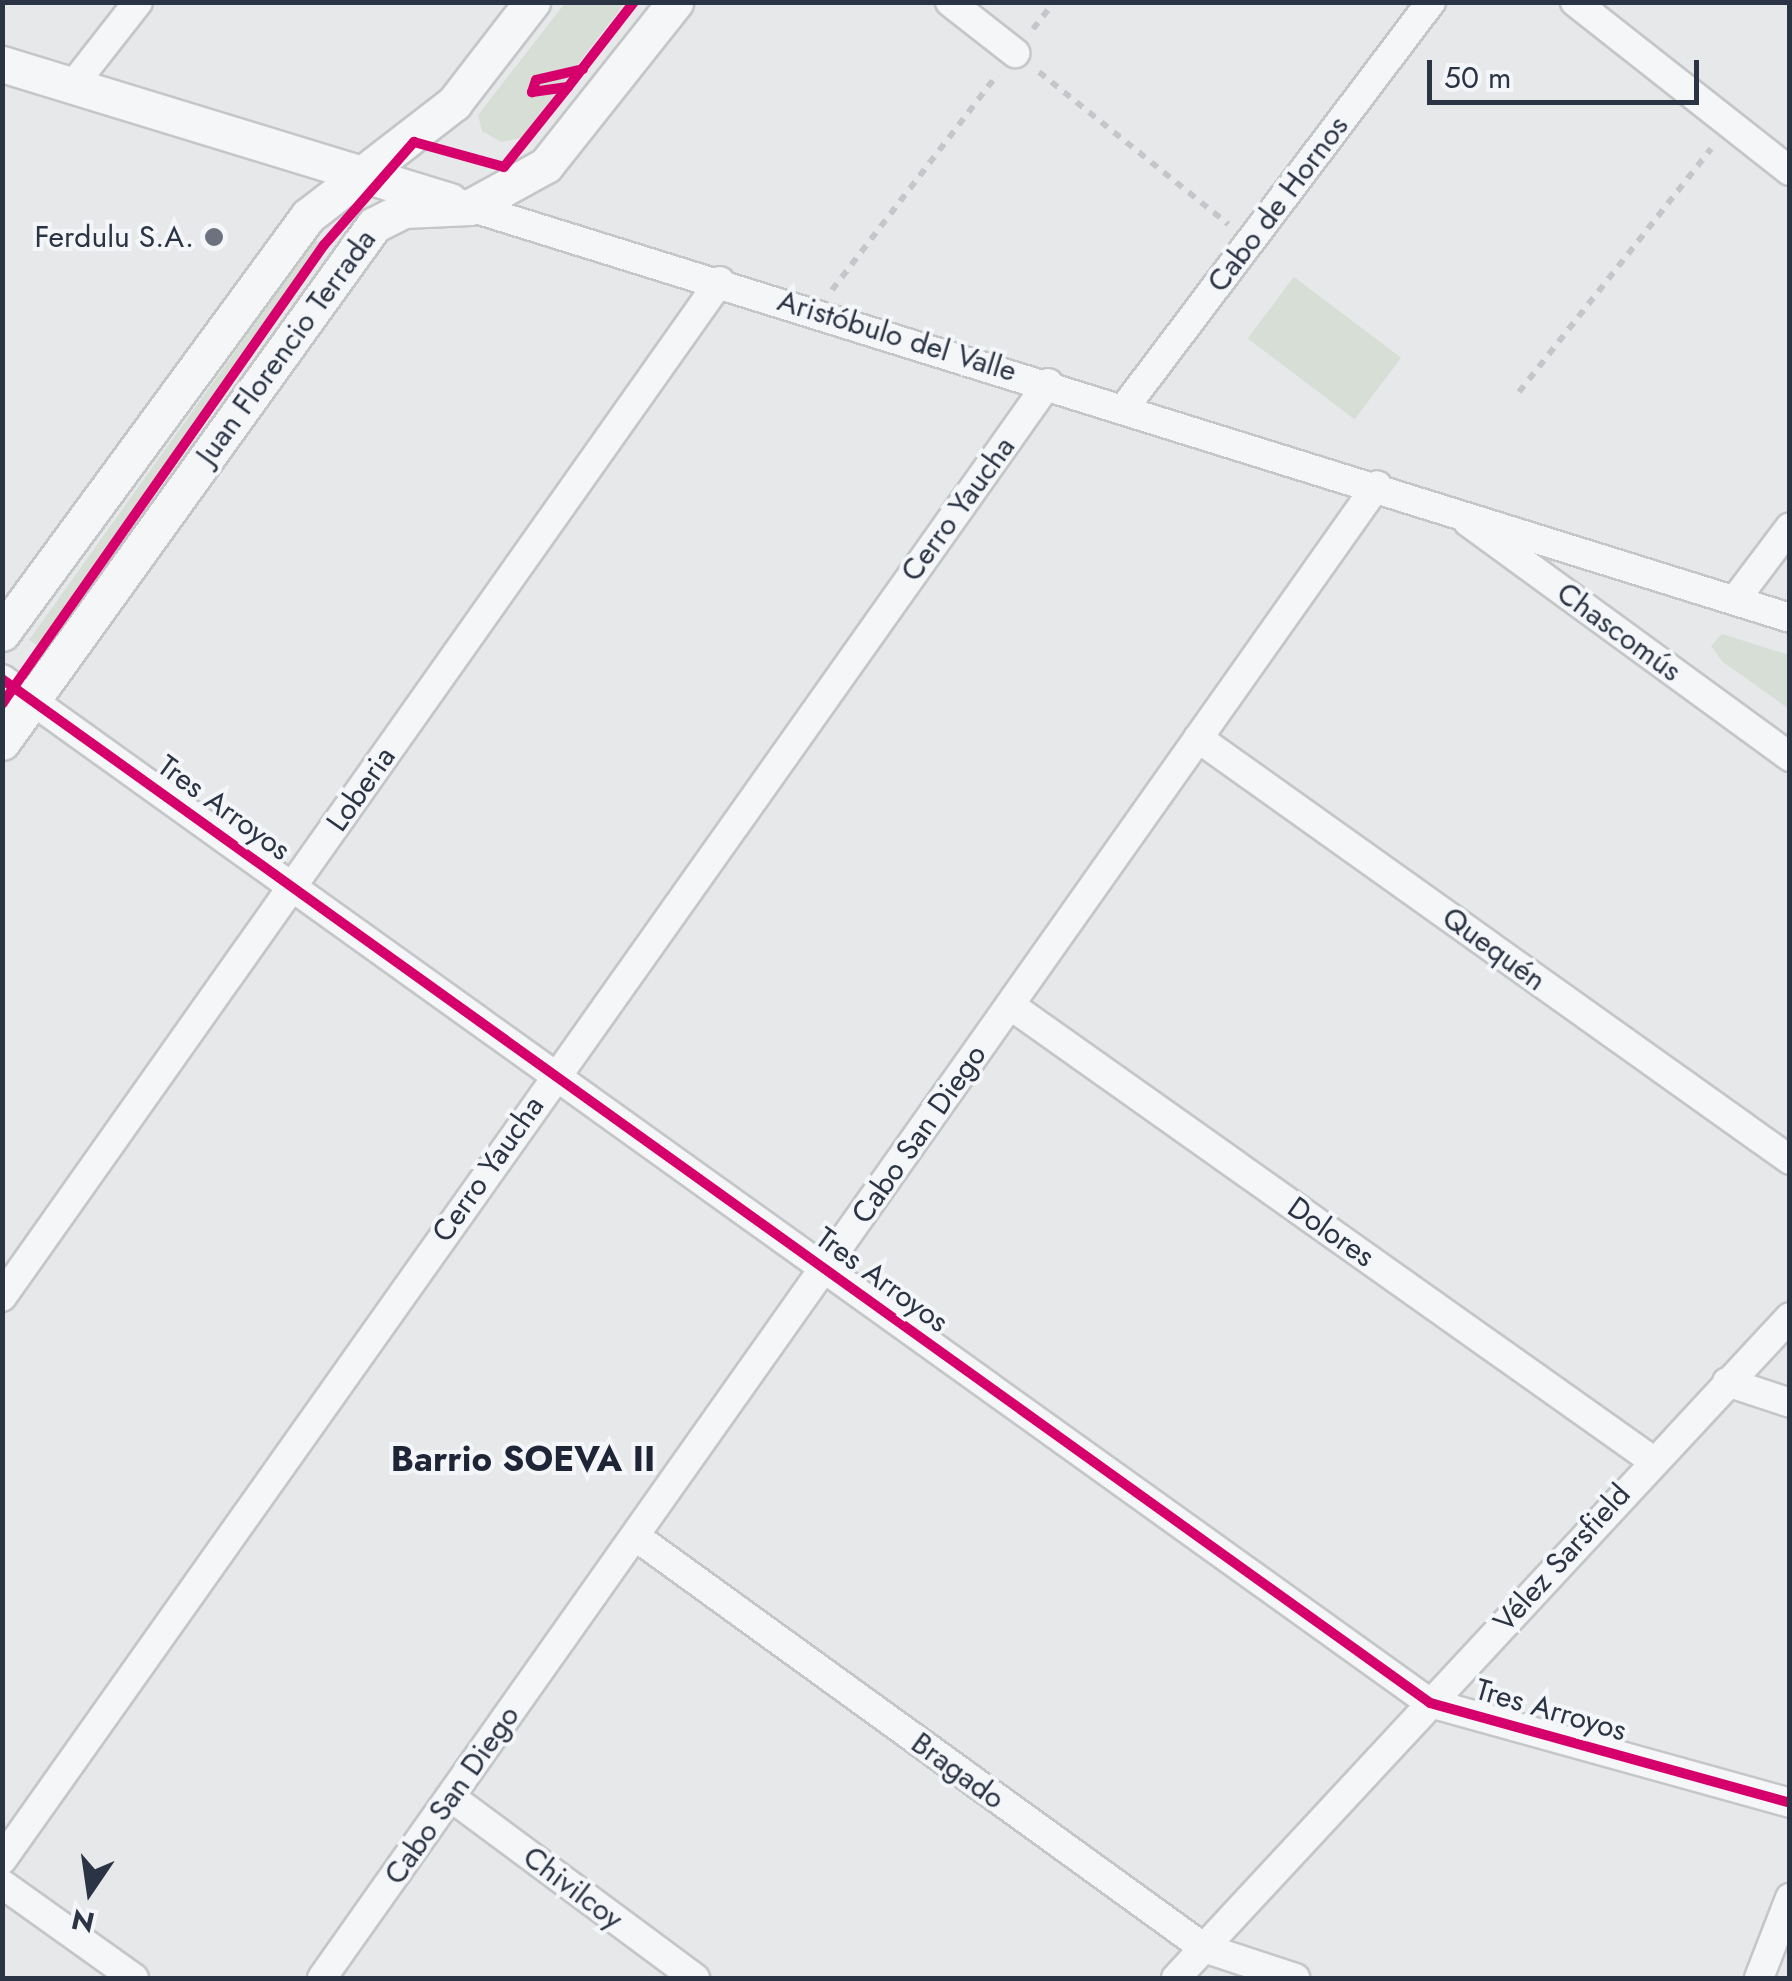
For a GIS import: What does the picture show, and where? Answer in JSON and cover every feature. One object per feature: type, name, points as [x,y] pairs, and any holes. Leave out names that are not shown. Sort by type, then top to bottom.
[{"type":"street","points":[[73,85],[138,2]]},
{"type":"street","name":"Juan Florencio Terrada","points":[[2,632],[308,216],[368,174],[454,103],[532,2]]},
{"type":"street","name":"Juan Florencio Terrada","points":[[2,742],[374,225],[404,210],[470,207],[528,178],[565,147],[675,2]]},
{"type":"street","points":[[950,2],[1015,52]]},
{"type":"street","name":"Cabo de Hornos","points":[[1124,407],[1432,2]]},
{"type":"street","points":[[1575,2],[1790,172]]},
{"type":"street","name":"Aristóbulo del Valle","points":[[2,64],[720,281],[1790,618]]},
{"type":"street","name":"Loberia","points":[[2,1297],[720,281]]},
{"type":"street","name":"Cerro Yaucha","points":[[2,1860],[1048,383]]},
{"type":"street","name":"Cabo San Diego","points":[[322,1978],[1376,485]]},
{"type":"street","name":"Chascomús","points":[[1448,508],[1790,757]]},
{"type":"street","points":[[1734,600],[1790,527]]},
{"type":"street","name":"Tres Arroyos","points":[[2,679],[1430,1703],[1790,1803]]},
{"type":"street","name":"Quequén","points":[[1198,738],[1790,1160]]},
{"type":"street","name":"Dolores","points":[[1010,1004],[1652,1460]]},
{"type":"street","name":"Vélez Sarsfield","points":[[1176,1978],[1652,1460],[1790,1317]]},
{"type":"street","points":[[1726,1382],[1790,1403]]},
{"type":"street","name":"Bragado","points":[[635,1536],[1204,1948],[1295,1978]]},
{"type":"street","name":"Chivilcoy","points":[[450,1797],[695,1978]]},
{"type":"street","points":[[2,1884],[134,1978]]},
{"type":"street","points":[[1760,1978],[1790,1898]]},
{"type":"path","points":[[816,311],[1015,52],[1250,241]]},
{"type":"path","points":[[1519,392],[1730,124]]},
{"type":"shaded area","points":[[565,3],[625,3],[521,138],[501,142],[482,131],[478,115]]},
{"type":"shaded area","points":[[315,240],[324,245],[42,649],[29,640]]},
{"type":"shaded area","points":[[1294,277],[1401,358],[1355,419],[1248,338]]},
{"type":"shaded area","points":[[1722,634],[1789,655],[1789,709],[1723,662],[1711,646]]},
{"type":"cycle path","points":[[583,69],[536,80],[532,92],[568,87],[634,2]]},
{"type":"cycle path","points":[[2,704],[324,245],[414,142],[504,167],[568,87]]},
{"type":"cycle path","points":[[2,679],[1430,1703],[1790,1803]]},
{"type":"place","name":"Ferdulu S.A.","points":[[214,237]]},
{"type":"district","name":"Barrio SOEVA II","points":[[523,1459]]}]
